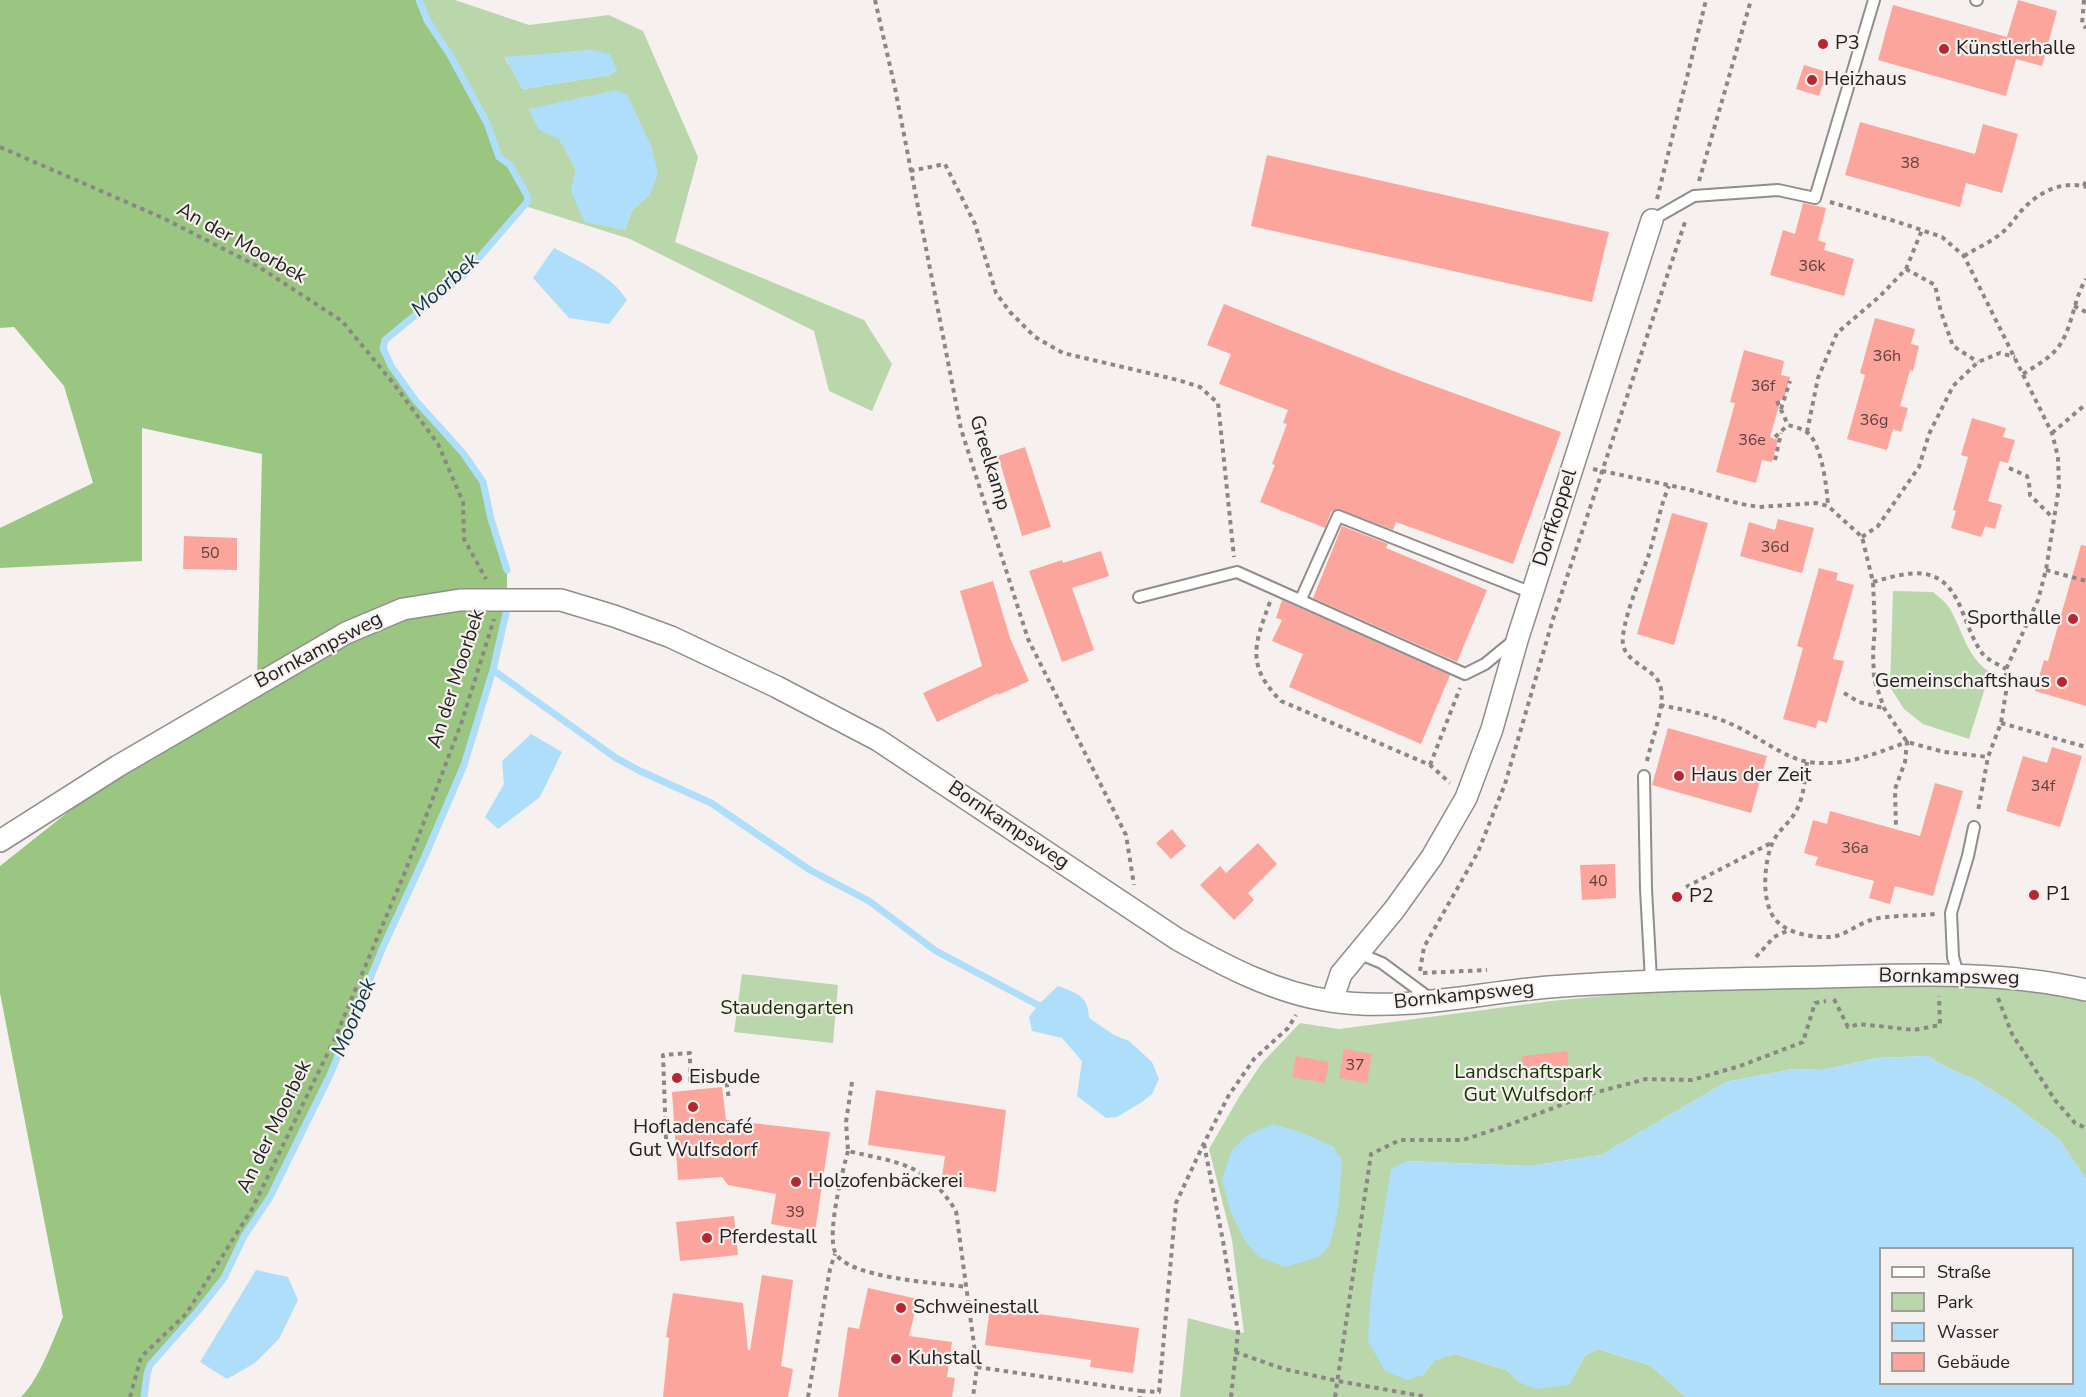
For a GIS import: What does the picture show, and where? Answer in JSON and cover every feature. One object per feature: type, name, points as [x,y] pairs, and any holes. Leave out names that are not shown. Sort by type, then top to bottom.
[{"type":"street","name":"Dorfkoppel","points":[[1332,1001],[1341,974],[1394,910],[1432,857],[1466,798],[1492,729],[1532,592],[1652,220]]},
{"type":"street","name":"Bornkampsweg","points":[[0,841],[142,752],[346,633],[403,609],[460,600],[561,600],[614,616],[671,638],[777,687],[878,740],[1177,939],[1222,964],[1256,979],[1308,997],[1360,1004],[1651,981],[1958,974],[2052,982],[2086,990]]},
{"type":"lane","points":[[1652,220],[1694,196],[1778,190],[1815,198],[1874,0]]},
{"type":"lane","points":[[1301,600],[1338,516],[1532,592]]},
{"type":"lane","points":[[1139,597],[1237,572],[1465,674],[1485,664],[1518,637]]},
{"type":"lane","points":[[1644,776],[1646,889],[1651,981]]},
{"type":"lane","points":[[1958,974],[1953,957],[1951,913],[1974,827]]},
{"type":"lane","points":[[1358,953],[1382,963],[1432,1000]]},
{"type":"path","name":"Greelkamp","points":[[875,0],[895,88],[961,429],[1028,639],[1126,835],[1138,913]]},
{"type":"path","points":[[1652,220],[1707,0]]},
{"type":"path","points":[[1420,973],[1424,947],[1478,852],[1505,784],[1553,619],[1694,196],[1751,0]]},
{"type":"path","points":[[2084,0],[2082,24],[2086,28]]},
{"type":"path","name":"An der Moorbek","points":[[0,147],[174,223],[259,267],[342,321],[394,384],[438,444],[463,502],[464,539],[497,599],[494,622],[462,721],[405,872],[335,1038],[252,1209],[186,1314],[141,1357],[130,1397]]},
{"type":"path","points":[[910,171],[945,164],[975,224],[996,293],[1010,312],[1035,337],[1063,353],[1200,387],[1218,402],[1237,572]]},
{"type":"path","points":[[1964,256],[2004,231],[2025,207],[2040,195],[2061,186],[2074,184],[2085,186],[2086,180]]},
{"type":"path","points":[[1815,198],[1942,237],[1964,256],[2052,433],[2058,457],[2059,487],[2046,570],[2038,600],[2006,669],[2006,692],[2001,723],[1988,757],[1974,827]]},
{"type":"path","points":[[1807,432],[1818,378],[1837,333],[1879,297],[1906,269],[1922,230]]},
{"type":"path","points":[[1906,269],[1935,285],[1941,312],[1953,346],[1978,362]]},
{"type":"path","points":[[2023,374],[2056,351],[2067,332],[2074,306],[2086,279]]},
{"type":"path","points":[[2074,306],[2086,312]]},
{"type":"path","points":[[1862,537],[1878,526],[1919,467],[1929,434],[1953,386],[1978,362],[2000,353],[2015,357]]},
{"type":"path","points":[[1781,410],[1790,381]]},
{"type":"path","points":[[1777,401],[1788,425],[1807,432],[1814,440],[1828,489],[1828,506]]},
{"type":"path","points":[[2052,433],[2086,404]]},
{"type":"path","points":[[1775,437],[1788,425]]},
{"type":"path","points":[[1775,460],[1781,433]]},
{"type":"path","points":[[1573,465],[1760,507],[1816,503],[1828,506],[1862,537],[1873,582],[1874,679],[1884,708],[1907,742],[1905,762],[1895,789],[1896,829]]},
{"type":"path","points":[[2009,468],[2027,476],[2030,483],[2030,495],[2054,519]]},
{"type":"path","points":[[1644,776],[1662,688],[1656,678],[1626,653],[1623,633],[1669,486]]},
{"type":"path","points":[[2046,570],[2086,581]]},
{"type":"path","points":[[1873,582],[1901,573],[1930,573],[1947,585],[1960,604],[1969,630],[1983,655],[2006,669]]},
{"type":"path","points":[[1275,589],[1260,629],[1255,658],[1266,686],[1281,701],[1430,765],[1466,798]]},
{"type":"path","points":[[1430,765],[1465,674]]},
{"type":"path","points":[[1844,693],[1859,702],[1884,708]]},
{"type":"path","points":[[1660,705],[1707,715],[1730,723],[1790,756],[1807,762],[1835,764],[1863,759],[1907,742],[1944,752],[1988,757]]},
{"type":"path","points":[[2001,723],[2086,747]]},
{"type":"path","points":[[1807,762],[1798,807],[1772,843],[1764,870],[1766,896],[1774,918],[1790,930],[1831,937],[1851,931],[1872,920],[1951,913]]},
{"type":"path","points":[[1686,886],[1772,843]]},
{"type":"path","points":[[1751,962],[1774,937],[1790,930]]},
{"type":"path","points":[[1995,993],[2012,1034],[2055,1100],[2075,1123],[2086,1128]]},
{"type":"path","points":[[1335,1397],[1371,1154],[1400,1140],[1463,1140],[1590,1094],[1646,1079],[1692,1080],[1740,1066],[1803,1042],[1815,1003],[1834,999],[1848,1028],[1860,1024],[1914,1030],[1940,1025],[1939,994]]},
{"type":"path","points":[[976,1367],[1141,1394],[1159,1392],[1176,1203],[1203,1143],[1229,1095],[1254,1059],[1288,1028],[1308,997]]},
{"type":"path","points":[[666,1139],[663,1055],[690,1053],[690,1081],[726,1078],[729,1100]]},
{"type":"path","points":[[852,1082],[846,1122],[848,1151],[832,1238],[836,1253],[845,1264],[866,1273],[966,1287]]},
{"type":"path","points":[[1203,1143],[1223,1241],[1238,1332],[1231,1397]]},
{"type":"path","points":[[848,1151],[908,1165],[927,1177],[944,1192],[956,1211],[976,1367],[973,1397]]},
{"type":"path","points":[[808,1397],[830,1269],[836,1253]]},
{"type":"path","points":[[1235,1352],[1284,1369],[1427,1397]]},
{"type":"green space","points":[[0,0],[419,0],[427,20],[450,55],[487,123],[499,157],[510,165],[528,198],[528,201],[464,275],[385,340],[383,348],[391,366],[416,401],[472,465],[485,487],[491,519],[507,570],[507,609],[493,670],[464,765],[383,947],[330,1075],[301,1136],[270,1197],[244,1236],[224,1278],[150,1365],[144,1397],[21,1397],[40,1370],[63,1317],[0,993],[0,866],[150,747],[257,683],[262,454],[142,428],[142,561],[0,568],[0,528],[93,483],[64,386],[14,327],[0,328]]},
{"type":"green space","points":[[419,0],[455,0],[529,25],[609,15],[643,31],[698,157],[675,242],[864,320],[892,364],[872,411],[829,391],[814,331],[630,239],[525,206],[528,201],[527,195],[510,165],[499,157],[487,123],[450,55],[427,20]],"holes":[[[591,50],[617,70],[610,75],[523,89],[505,58]],[[642,130],[652,148],[650,195],[632,210],[625,230],[571,191],[576,170],[560,140]]]},
{"type":"green space","points":[[1893,591],[1933,592],[1950,609],[1971,652],[1990,672],[1969,739],[1923,724],[1904,709],[1890,687]]},
{"type":"green space","name":"Staudengarten","points":[[742,974],[838,985],[833,1043],[734,1032]]},
{"type":"green space","name":"Landschaftspark Gut Wulfsdorf","points":[[1957,986],[2052,991],[2086,999],[2086,1179],[2059,1139],[2009,1101],[1974,1079],[1928,1056],[1877,1058],[1822,1070],[1793,1069],[1726,1082],[1601,1155],[1529,1166],[1406,1161],[1423,1375],[1435,1360],[1454,1354],[1507,1370],[1519,1382],[1569,1385],[1585,1355],[1598,1349],[1651,1366],[1686,1397],[1180,1397],[1188,1318],[1244,1333],[1232,1240],[1209,1149],[1262,1063],[1300,1023],[1339,1029],[1551,1001],[1654,991]]},
{"type":"water","points":[[591,50],[610,54],[617,70],[610,75],[522,89],[505,57]]},
{"type":"water","points":[[616,90],[627,94],[652,148],[658,174],[650,195],[632,210],[625,230],[584,222],[571,191],[576,170],[560,140],[539,130],[528,109]]},
{"type":"water","points":[[554,248],[604,276],[627,300],[609,324],[569,318],[533,278]]},
{"type":"water","points":[[531,734],[562,752],[540,797],[498,829],[485,817],[504,784],[502,761]]},
{"type":"water","points":[[1058,986],[1080,996],[1086,1004],[1089,1018],[1114,1035],[1129,1041],[1152,1062],[1159,1079],[1152,1094],[1117,1117],[1106,1118],[1077,1096],[1082,1061],[1062,1038],[1032,1031],[1029,1017]]},
{"type":"water","points":[[1928,1056],[1974,1079],[2009,1101],[2059,1139],[2086,1179],[2086,1397],[1686,1397],[1651,1366],[1598,1349],[1585,1355],[1569,1385],[1536,1389],[1519,1382],[1507,1370],[1454,1354],[1435,1360],[1423,1375],[1407,1380],[1385,1371],[1368,1341],[1371,1293],[1391,1169],[1406,1161],[1529,1166],[1601,1155],[1726,1082],[1793,1069],[1822,1070],[1877,1058]]},
{"type":"water","points":[[1273,1124],[1333,1146],[1342,1160],[1338,1211],[1330,1245],[1319,1257],[1285,1267],[1259,1257],[1245,1241],[1231,1213],[1222,1180],[1231,1151],[1246,1136]]},
{"type":"water","points":[[256,1270],[288,1277],[298,1300],[279,1339],[255,1363],[227,1379],[200,1362]]},
{"type":"building","name":"Künstlerhalle","points":[[2018,0],[2057,11],[2042,66],[2016,59],[2006,96],[1878,60],[1893,5],[2007,37]]},
{"type":"building","name":"Heizhaus","points":[[1804,65],[1827,72],[1819,96],[1796,89]]},
{"type":"building","points":[[1860,122],[1975,154],[1983,124],[2018,134],[2002,193],[1966,183],[1960,207],[1845,175]]},
{"type":"building","points":[[1267,155],[1609,232],[1592,302],[1251,226]]},
{"type":"building","points":[[1803,203],[1826,208],[1818,240],[1826,243],[1824,250],[1854,259],[1844,296],[1770,275],[1783,230],[1795,234]]},
{"type":"building","points":[[1224,304],[1401,374],[1561,432],[1513,564],[1396,522],[1393,530],[1338,509],[1331,512],[1325,528],[1260,502],[1275,465],[1272,464],[1287,424],[1283,423],[1288,410],[1219,384],[1231,354],[1207,345]]},
{"type":"building","points":[[1875,318],[1915,329],[1911,344],[1919,346],[1913,371],[1910,370],[1900,406],[1908,408],[1901,432],[1893,429],[1887,450],[1847,439],[1865,375],[1860,373]]},
{"type":"building","points":[[1744,350],[1784,361],[1781,375],[1790,377],[1770,437],[1778,440],[1772,462],[1762,460],[1756,483],[1716,472],[1735,403],[1730,402]]},
{"type":"building","points":[[1972,418],[2006,428],[2003,437],[2015,440],[2008,463],[2000,461],[1988,501],[2002,505],[1995,529],[1985,526],[1981,537],[1951,528],[1956,511],[1953,510],[1968,457],[1961,455]]},
{"type":"building","points":[[1025,447],[1051,527],[1022,536],[998,456]]},
{"type":"building","points":[[1672,513],[1708,523],[1674,645],[1637,634]]},
{"type":"building","points":[[1778,519],[1814,528],[1802,573],[1740,556],[1749,522],[1775,530]]},
{"type":"building","points":[[1342,526],[1388,544],[1386,548],[1487,590],[1457,662],[1313,598]]},
{"type":"building","points":[[184,536],[237,538],[237,570],[183,569]]},
{"type":"building","points":[[2081,545],[2086,546],[2086,706],[2035,691],[2044,660],[2048,661]]},
{"type":"building","points":[[1101,551],[1109,576],[1072,588],[1094,650],[1062,662],[1029,571]]},
{"type":"building","points":[[1819,568],[1838,573],[1836,580],[1854,585],[1833,659],[1844,661],[1827,723],[1818,720],[1816,728],[1783,719],[1803,648],[1797,646]]},
{"type":"building","points":[[993,581],[1010,638],[1029,681],[937,722],[923,693],[982,666],[960,591]]},
{"type":"building","points":[[1282,600],[1450,675],[1421,744],[1289,687],[1303,654],[1272,641],[1282,620],[1276,618]]},
{"type":"building","name":"Haus der Zeit","points":[[1668,728],[1767,756],[1751,813],[1652,785]]},
{"type":"building","points":[[2052,747],[2082,756],[2060,827],[2006,811],[2023,756],[2047,763]]},
{"type":"building","points":[[1935,783],[1963,791],[1933,896],[1895,886],[1890,904],[1869,898],[1874,881],[1815,865],[1818,857],[1804,853],[1813,820],[1827,824],[1830,811],[1920,836]]},
{"type":"building","points":[[1172,829],[1186,846],[1171,859],[1156,843]]},
{"type":"building","points":[[1258,843],[1277,864],[1248,893],[1254,900],[1234,920],[1200,885],[1220,866],[1226,873]]},
{"type":"building","points":[[1615,864],[1616,898],[1582,900],[1580,865]]},
{"type":"building","points":[[1344,1049],[1372,1054],[1367,1083],[1339,1078]]},
{"type":"building","points":[[1567,1051],[1569,1071],[1524,1076],[1522,1056]]},
{"type":"building","points":[[1296,1056],[1329,1062],[1325,1083],[1292,1077]]},
{"type":"building","points":[[722,1087],[726,1120],[830,1132],[815,1232],[771,1224],[776,1194],[728,1185],[722,1177],[678,1180],[672,1092]]},
{"type":"building","points":[[876,1090],[1006,1110],[996,1192],[941,1183],[945,1156],[868,1145]]},
{"type":"building","name":"Pferdestall","points":[[734,1216],[738,1255],[680,1261],[676,1222]]},
{"type":"building","points":[[762,1275],[793,1280],[781,1366],[793,1369],[788,1397],[663,1397],[669,1338],[666,1337],[673,1293],[743,1303],[748,1350],[750,1350]]},
{"type":"building","name":"Kuhstall","points":[[868,1288],[918,1299],[909,1336],[952,1342],[947,1377],[955,1378],[952,1397],[838,1397],[848,1327],[859,1329]]},
{"type":"building","points":[[990,1307],[1139,1328],[1133,1373],[1090,1367],[1091,1360],[985,1345]]},
{"type":"waterway","name":"Moorbek","points":[[419,0],[427,20],[450,55],[487,123],[499,157],[510,165],[528,201],[464,275],[385,340],[383,348],[391,366],[416,401],[463,453],[483,482],[491,519],[507,570]]},
{"type":"waterway","name":"Moorbek","points":[[144,1397],[150,1365],[224,1278],[244,1236],[270,1197],[330,1075],[383,947],[464,765],[493,670],[507,609]]},
{"type":"waterway","points":[[493,670],[616,758],[711,803],[810,870],[869,901],[936,951],[1038,1005]]},
{"type":"place","name":"P3","points":[[1823,44]]},
{"type":"place","name":"Künstlerhalle","points":[[1944,49]]},
{"type":"place","name":"Heizhaus","points":[[1812,80]]},
{"type":"place","name":"Sporthalle","points":[[2073,619]]},
{"type":"place","name":"Gemeinschaftshaus","points":[[2062,682]]},
{"type":"place","name":"Haus der Zeit","points":[[1679,776]]},
{"type":"place","name":"P1","points":[[2034,895]]},
{"type":"place","name":"P2","points":[[1677,897]]},
{"type":"place","name":"Eisbude","points":[[677,1078]]},
{"type":"place","name":"Hofladencafé Gut Wulfsdorf","points":[[693,1107]]},
{"type":"place","name":"Holzofenbäckerei","points":[[796,1182]]},
{"type":"place","name":"Pferdestall","points":[[707,1238]]},
{"type":"place","name":"Schweinestall","points":[[901,1308]]},
{"type":"place","name":"Kuhstall","points":[[896,1359]]}]
